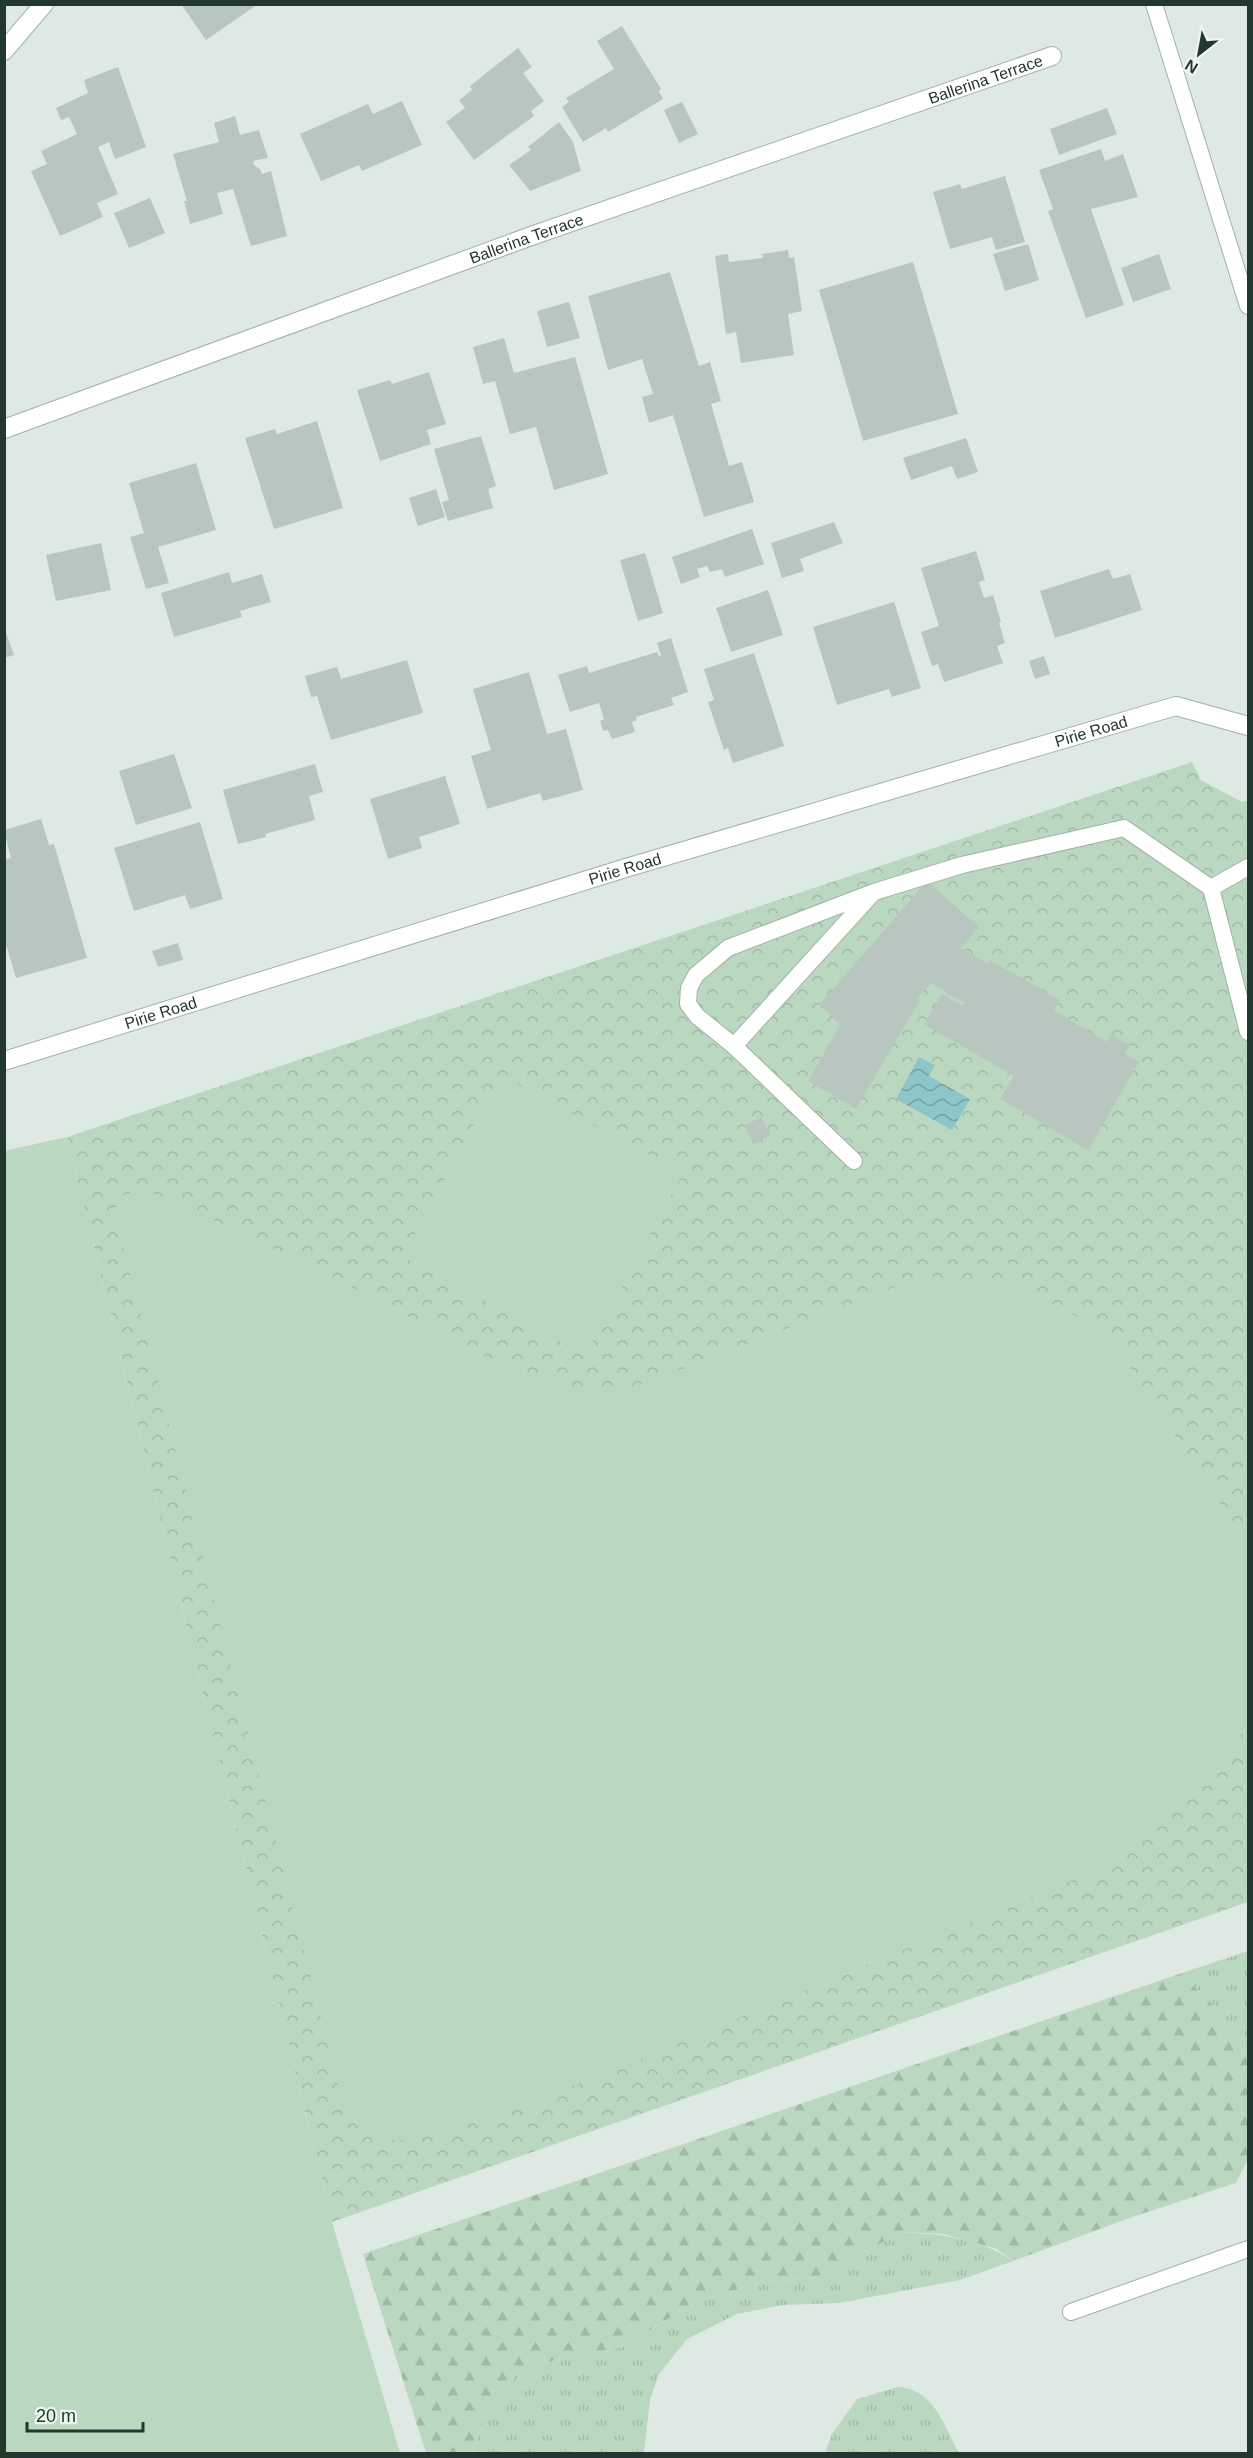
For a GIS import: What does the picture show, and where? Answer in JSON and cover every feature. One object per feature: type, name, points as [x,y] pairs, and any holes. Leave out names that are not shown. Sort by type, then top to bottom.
[{"type":"street","points":[[4,51],[44,4]]},
{"type":"street","name":"Ballerina Terrace","points":[[4,429],[534,235],[1053,56]]},
{"type":"street","name":"Pirie Road","points":[[4,1060],[629,867],[1176,706],[1248,727]]},
{"type":"lane","points":[[1154,4],[1248,306]]},
{"type":"lane","points":[[854,1161],[734,1046],[697,1016],[688,1004],[689,988],[696,975],[728,948],[874,892],[962,865],[1124,828],[1211,888],[1248,1032]]},
{"type":"lane","points":[[1211,888],[1248,867]]},
{"type":"lane","points":[[734,1046],[874,892]]},
{"type":"lane","points":[[1071,2312],[1248,2249]]},
{"type":"green space","points":[[1192,762],[1201,780],[1242,802],[1248,800],[1248,1902],[332,2222],[67,1137]]},
{"type":"green space","points":[[500,1075],[683,1173],[586,1355],[403,1257]]},
{"type":"green space","points":[[67,1137],[332,2222],[400,2453],[5,2453],[4,1151]]},
{"type":"green space","points":[[146,1190],[319,1270],[491,1360],[575,1389],[635,1387],[923,1276],[1019,1285],[1107,1333],[1248,1546],[1248,1727],[1198,1787],[1105,1867],[508,2113],[413,2139],[383,2141],[347,2119],[114,1210],[122,1195]]},
{"type":"green space","points":[[1248,1951],[1248,2058],[1208,1999],[1179,1974]]},
{"type":"green space","points":[[1179,1974],[1208,1999],[1248,2058],[1248,2159],[1236,2183],[1132,2217],[1013,2261],[997,2249],[944,2234],[902,2232],[815,2278],[759,2283],[695,2302],[623,2347],[555,2360],[517,2374],[489,2406],[472,2453],[426,2453],[363,2254]]},
{"type":"green space","points":[[902,2232],[946,2236],[974,2242],[1013,2261],[960,2280],[839,2303],[783,2305],[737,2314],[687,2339],[659,2374],[650,2400],[644,2453],[472,2454],[489,2406],[517,2374],[555,2360],[623,2347],[695,2302],[759,2283],[815,2278]]},
{"type":"green space","points":[[898,2387],[910,2389],[929,2401],[943,2420],[959,2453],[825,2453],[832,2434],[857,2399]]},
{"type":"water","points":[[919,1057],[935,1065],[929,1076],[970,1099],[952,1130],[896,1099]]},
{"type":"building","points":[[181,4],[258,4],[206,40]]},
{"type":"building","points":[[622,26],[661,89],[659,91],[663,99],[608,132],[606,128],[583,142],[562,107],[569,102],[566,98],[614,69],[597,41]]},
{"type":"building","points":[[518,48],[532,67],[523,73],[544,101],[531,111],[534,116],[474,160],[446,122],[465,108],[459,100],[472,90],[470,86]]},
{"type":"building","points":[[118,67],[146,147],[115,159],[109,142],[98,147],[118,194],[97,203],[103,217],[60,236],[31,171],[47,164],[41,151],[77,134],[69,117],[61,120],[56,108],[88,93],[84,80]]},
{"type":"building","points":[[402,101],[422,145],[362,171],[359,165],[321,181],[300,134],[368,104],[373,114]]},
{"type":"building","points":[[682,102],[698,134],[679,143],[664,110]]},
{"type":"building","points":[[1107,108],[1117,134],[1059,155],[1050,129]]},
{"type":"building","points":[[235,116],[240,135],[259,130],[268,158],[253,161],[254,165],[260,169],[262,174],[271,171],[287,236],[251,246],[233,189],[217,193],[223,214],[190,224],[184,201],[187,201],[173,154],[219,142],[214,123]]},
{"type":"building","points":[[559,122],[573,142],[581,171],[530,191],[509,165],[531,150],[528,147]]},
{"type":"building","points":[[1101,149],[1105,161],[1123,154],[1138,197],[1091,209],[1124,305],[1086,318],[1048,211],[1053,209],[1039,170]]},
{"type":"building","points":[[1005,176],[1025,242],[996,250],[992,237],[950,249],[933,192],[960,184],[962,189]]},
{"type":"building","points":[[150,198],[165,233],[129,248],[114,213]]},
{"type":"building","points":[[1028,244],[1039,280],[1005,291],[993,254]]},
{"type":"building","points":[[788,250],[789,258],[794,257],[802,311],[788,314],[794,355],[741,363],[736,332],[726,334],[715,256],[728,254],[729,262],[763,258],[762,254]]},
{"type":"building","points":[[1159,254],[1171,289],[1133,302],[1121,268]]},
{"type":"building","points":[[913,262],[958,414],[863,441],[819,290]]},
{"type":"building","points":[[670,272],[699,366],[710,362],[721,401],[711,404],[729,466],[742,462],[754,502],[704,517],[673,415],[649,423],[642,397],[653,394],[642,359],[608,370],[588,296]]},
{"type":"building","points":[[569,302],[580,338],[547,347],[537,311]]},
{"type":"building","points":[[504,338],[514,373],[575,357],[608,474],[554,490],[536,427],[510,434],[495,381],[483,384],[473,347]]},
{"type":"building","points":[[429,372],[446,424],[427,430],[431,444],[380,461],[357,390],[390,380],[392,384]]},
{"type":"building","points":[[317,421],[343,508],[274,529],[245,438],[275,429],[277,434]]},
{"type":"building","points":[[481,436],[496,486],[488,489],[493,508],[448,521],[442,502],[449,500],[434,449]]},
{"type":"building","points":[[966,438],[978,472],[957,479],[952,466],[911,480],[903,458]]},
{"type":"building","points":[[196,463],[216,530],[158,547],[169,583],[146,589],[130,537],[144,533],[129,483]]},
{"type":"building","points":[[436,489],[445,517],[418,526],[409,498]]},
{"type":"building","points":[[834,522],[843,543],[800,559],[804,571],[782,578],[771,543]]},
{"type":"building","points":[[752,529],[764,564],[725,577],[722,569],[710,572],[707,566],[697,569],[700,577],[681,584],[672,557]]},
{"type":"building","points":[[101,543],[111,590],[56,601],[46,555]]},
{"type":"building","points":[[976,551],[985,580],[979,582],[984,598],[993,595],[1001,622],[999,623],[1005,643],[997,646],[1003,663],[944,682],[938,664],[932,666],[921,632],[939,626],[921,568]]},
{"type":"building","points":[[645,553],[663,613],[638,621],[620,560]]},
{"type":"building","points":[[1109,569],[1113,579],[1130,574],[1142,610],[1055,638],[1040,591]]},
{"type":"building","points":[[229,572],[232,583],[262,574],[271,602],[240,611],[242,617],[174,637],[161,593]]},
{"type":"building","points":[[768,590],[783,635],[731,652],[716,608]]},
{"type":"building","points":[[894,602],[921,688],[892,697],[889,689],[837,705],[813,627]]},
{"type":"building","points":[[4,627],[14,655],[4,658]]},
{"type":"building","points":[[671,638],[688,692],[671,698],[674,705],[636,717],[637,720],[632,722],[635,732],[612,739],[608,730],[603,731],[600,721],[604,719],[599,703],[570,712],[558,675],[587,666],[589,673],[657,652],[659,656],[661,655],[657,643]]},
{"type":"building","points":[[754,653],[784,746],[733,763],[728,748],[724,750],[708,702],[714,700],[704,669]]},
{"type":"building","points":[[1044,656],[1050,674],[1035,679],[1029,661]]},
{"type":"building","points":[[407,660],[423,713],[331,740],[317,696],[311,697],[305,676],[337,667],[341,679]]},
{"type":"building","points":[[529,672],[547,734],[566,729],[583,790],[543,801],[540,793],[487,809],[471,756],[491,750],[473,689]]},
{"type":"building","points":[[174,754],[192,808],[136,825],[119,771]]},
{"type":"building","points":[[315,764],[323,792],[309,796],[315,820],[238,844],[223,790]]},
{"type":"building","points":[[445,776],[460,824],[419,837],[422,848],[388,859],[370,799]]},
{"type":"building","points":[[41,819],[49,845],[54,844],[87,958],[16,978],[4,938],[4,860],[11,858],[4,830]]},
{"type":"building","points":[[200,822],[223,899],[190,909],[185,895],[134,911],[114,848]]},
{"type":"building","points":[[927,881],[979,927],[961,948],[988,964],[990,960],[1060,1000],[1054,1011],[1107,1042],[1111,1034],[1130,1045],[1125,1054],[1139,1062],[1088,1150],[1000,1099],[1014,1076],[924,1024],[942,994],[963,1006],[965,1003],[931,983],[917,998],[920,1000],[856,1109],[808,1081],[841,1024],[819,1005]]},
{"type":"building","points":[[178,943],[183,960],[158,967],[152,951]]},
{"type":"building","points":[[761,1117],[771,1135],[754,1144],[744,1126]]}]
